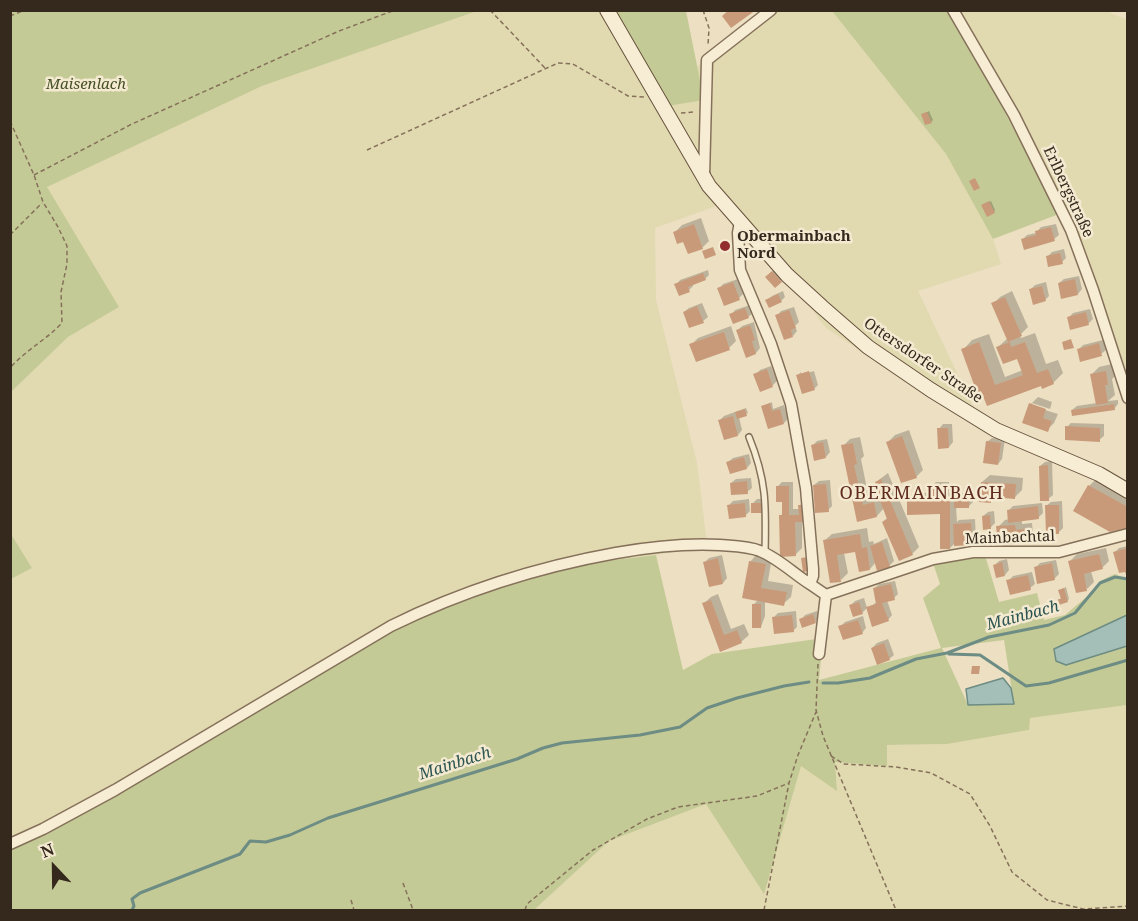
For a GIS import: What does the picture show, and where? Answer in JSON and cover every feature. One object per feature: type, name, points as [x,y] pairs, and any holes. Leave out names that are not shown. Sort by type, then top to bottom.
[{"type":"main road","name":"Ottersdorfer Straße","points":[[607,10],[665,114],[706,181],[787,275],[868,347],[931,390],[996,430],[1099,474],[1128,491]]},
{"type":"street","points":[[706,181],[704,111],[707,60],[771,10]]},
{"type":"street","name":"Erlbergstraße","points":[[953,10],[1014,116],[1071,230],[1128,398]]},
{"type":"street","points":[[740,222],[738,233],[740,270],[771,344],[791,404],[806,488],[813,576],[810,584]]},
{"type":"street","name":"Mainbachtal","points":[[826,595],[933,559],[973,552],[1059,552],[1128,534]]},
{"type":"street","points":[[10,844],[115,790],[391,627],[429,608],[527,573],[585,559],[639,549],[698,544],[761,551],[826,595],[819,654]]},
{"type":"lane","points":[[749,437],[765,486],[767,507],[765,555]]},
{"type":"path","points":[[10,16],[25,10]]},
{"type":"path","points":[[34,175],[132,124],[339,31],[395,10]]},
{"type":"path","points":[[490,10],[546,69]]},
{"type":"path","points":[[703,10],[709,28],[707,60]]},
{"type":"path","points":[[367,150],[558,63],[573,64],[628,96],[648,97]]},
{"type":"path","points":[[665,114],[704,111]]},
{"type":"path","points":[[10,122],[34,175],[43,202],[67,246],[67,264],[61,292],[62,323],[51,334],[33,345],[10,368]]},
{"type":"path","points":[[10,235],[43,202]]},
{"type":"path","points":[[819,654],[816,710],[831,756],[896,910]]},
{"type":"path","points":[[764,910],[789,783],[816,710]]},
{"type":"path","points":[[831,756],[844,764],[896,767],[931,773],[970,794],[990,826],[1012,872],[1047,900],[1083,909],[1128,906]]},
{"type":"path","points":[[525,910],[527,904],[593,850],[647,819],[696,804],[757,796],[789,783]]},
{"type":"path","points":[[403,883],[413,910]]},
{"type":"path","points":[[351,900],[354,910]]},
{"type":"shaded area","points":[[477,11],[613,11],[704,100],[697,67],[769,11],[832,11],[946,154],[993,239],[1001,264],[918,291],[986,434],[826,328],[730,201],[655,228],[656,300],[697,463],[707,544],[656,555],[545,568],[184,749],[11,842],[11,579],[32,568],[11,534],[11,392],[68,337],[119,307],[46,187],[262,86]]},
{"type":"shaded area","points":[[948,11],[1106,11],[1127,20],[1127,411],[1080,261],[1059,214]]},
{"type":"shaded area","points":[[1127,705],[1127,910],[534,910],[609,841],[706,804],[764,893],[801,765],[837,790],[835,761],[887,766],[887,745],[947,744],[1029,730],[1029,718]]},
{"type":"green space","name":"Maisenlach","points":[[11,10],[477,11],[262,86],[47,187],[119,307],[68,337],[11,392]]},
{"type":"green space","points":[[613,11],[686,11],[704,100],[667,106]]},
{"type":"green space","points":[[832,11],[948,11],[1059,214],[993,239],[946,154]]},
{"type":"green space","points":[[11,534],[32,568],[10,579]]},
{"type":"green space","points":[[656,555],[683,670],[712,654],[823,638],[819,680],[941,648],[923,598],[940,584],[933,563],[985,555],[999,602],[1037,593],[1044,620],[1065,615],[1090,594],[1100,581],[1115,574],[1127,579],[1127,615],[1054,649],[1111,651],[1127,646],[1127,705],[1030,718],[1029,730],[947,744],[887,745],[887,766],[835,762],[837,791],[801,766],[764,894],[706,804],[609,841],[534,910],[11,910],[11,842],[79,809],[416,613],[545,568]],"holes":[[[1004,640],[1014,704],[968,705],[942,648]]]},
{"type":"water","points":[[1127,615],[1127,646],[1066,665],[1056,661],[1054,649]]},
{"type":"water","points":[[1003,678],[1011,688],[1014,704],[968,705],[966,689]]},
{"type":"building","points":[[729,10],[756,10],[731,28],[722,16]]},
{"type":"building","points":[[927,112],[932,123],[925,125],[921,114]]},
{"type":"building","points":[[975,178],[980,188],[974,191],[969,181]]},
{"type":"building","points":[[989,201],[995,213],[987,217],[981,205]]},
{"type":"building","points":[[694,224],[703,249],[688,254],[683,242],[677,244],[673,232]]},
{"type":"building","points":[[1051,227],[1055,241],[1024,250],[1021,239],[1036,235],[1035,231]]},
{"type":"building","points":[[713,247],[716,255],[705,259],[702,251]]},
{"type":"building","points":[[1060,253],[1063,264],[1048,267],[1046,256]]},
{"type":"building","points":[[772,271],[782,282],[775,288],[765,277]]},
{"type":"building","points":[[703,273],[706,280],[688,287],[690,292],[679,296],[674,284]]},
{"type":"building","points":[[1075,279],[1078,295],[1061,299],[1058,283]]},
{"type":"building","points":[[733,282],[740,300],[724,306],[717,288]]},
{"type":"building","points":[[1042,286],[1046,301],[1033,305],[1029,289]]},
{"type":"building","points":[[778,294],[782,302],[769,308],[765,300]]},
{"type":"building","points":[[1005,297],[1022,336],[1008,342],[991,303]]},
{"type":"building","points":[[697,306],[704,323],[689,328],[683,312]]},
{"type":"building","points":[[745,308],[749,318],[733,324],[729,314]]},
{"type":"building","points":[[789,310],[796,328],[791,330],[793,337],[784,340],[775,315]]},
{"type":"building","points":[[1086,312],[1089,325],[1070,330],[1067,317]]},
{"type":"building","points":[[750,325],[755,340],[752,341],[756,354],[746,358],[736,330]]},
{"type":"building","points":[[724,332],[730,350],[696,362],[689,344]]},
{"type":"building","points":[[1071,339],[1074,348],[1064,350],[1062,342]]},
{"type":"building","points":[[979,342],[995,385],[1023,375],[1017,359],[1003,364],[996,347],[1010,342],[1011,347],[1025,342],[1037,373],[1048,369],[1054,384],[1042,389],[1041,386],[987,406],[981,391],[977,393],[961,349]]},
{"type":"building","points":[[1099,343],[1102,356],[1080,362],[1077,349]]},
{"type":"building","points":[[767,369],[773,387],[760,392],[753,374]]},
{"type":"building","points":[[809,371],[815,390],[802,394],[796,375]]},
{"type":"building","points":[[1106,371],[1108,385],[1105,385],[1108,403],[1096,405],[1090,374]]},
{"type":"building","points":[[770,403],[772,411],[780,409],[784,424],[768,429],[761,406]]},
{"type":"building","points":[[1029,403],[1046,409],[1043,418],[1052,421],[1048,432],[1022,423]]},
{"type":"building","points":[[1114,404],[1115,410],[1072,416],[1071,410]]},
{"type":"building","points":[[745,409],[747,416],[737,419],[735,412]]},
{"type":"building","points":[[733,416],[738,436],[724,440],[718,420]]},
{"type":"building","points":[[1065,426],[1100,428],[1100,442],[1065,440]]},
{"type":"building","points":[[937,428],[948,428],[949,448],[938,449]]},
{"type":"building","points":[[902,436],[917,478],[901,483],[886,442]]},
{"type":"building","points":[[986,441],[1001,443],[998,465],[983,463]]},
{"type":"building","points":[[823,442],[826,458],[814,461],[811,445]]},
{"type":"building","points":[[853,443],[857,464],[854,465],[863,505],[874,502],[877,517],[857,522],[841,445]]},
{"type":"building","points":[[744,457],[747,469],[730,474],[726,462]]},
{"type":"building","points":[[1048,465],[1049,501],[1040,501],[1039,466]]},
{"type":"building","points":[[881,479],[913,555],[899,561],[882,522],[887,519],[875,482]]},
{"type":"building","points":[[747,481],[748,494],[731,495],[730,483]]},
{"type":"building","points":[[981,482],[1016,484],[1015,499],[991,497],[991,503],[979,502]]},
{"type":"building","points":[[826,484],[829,512],[815,513],[813,485]]},
{"type":"building","points":[[1088,485],[1128,507],[1128,528],[1110,532],[1073,511]]},
{"type":"building","points":[[776,486],[789,486],[789,515],[799,515],[798,505],[805,505],[805,522],[795,522],[796,556],[780,557],[779,515],[782,515],[782,502],[776,502]]},
{"type":"building","points":[[927,488],[942,488],[942,500],[950,499],[950,549],[940,549],[940,514],[907,515],[907,500],[927,500]]},
{"type":"building","points":[[954,497],[969,497],[969,508],[954,508]]},
{"type":"building","points":[[745,503],[746,517],[729,519],[727,505]]},
{"type":"building","points":[[751,503],[764,503],[764,513],[751,513]]},
{"type":"building","points":[[1045,505],[1059,505],[1059,534],[1046,534]]},
{"type":"building","points":[[1038,506],[1039,519],[1008,523],[1007,510]]},
{"type":"building","points":[[990,515],[991,529],[983,530],[982,516]]},
{"type":"building","points":[[971,523],[972,545],[954,546],[953,524]]},
{"type":"building","points":[[1015,525],[1016,530],[1025,529],[1026,543],[998,545],[996,526]]},
{"type":"building","points":[[860,534],[862,548],[867,547],[870,570],[859,572],[855,552],[837,555],[841,582],[830,583],[823,540]]},
{"type":"building","points":[[882,542],[890,567],[877,571],[870,546]]},
{"type":"building","points":[[1128,548],[1127,577],[1125,572],[1119,573],[1113,552]]},
{"type":"building","points":[[1099,554],[1103,569],[1084,574],[1087,591],[1076,593],[1068,561]]},
{"type":"building","points":[[808,557],[809,571],[803,572],[801,558]]},
{"type":"building","points":[[718,558],[723,584],[709,587],[703,562]]},
{"type":"building","points":[[749,561],[766,564],[761,588],[787,592],[784,606],[742,598]]},
{"type":"building","points":[[1002,562],[1005,576],[996,578],[993,565]]},
{"type":"building","points":[[1052,563],[1055,580],[1037,584],[1034,567]]},
{"type":"building","points":[[1028,575],[1031,590],[1010,595],[1006,580]]},
{"type":"building","points":[[891,584],[895,600],[882,603],[889,621],[872,627],[866,607],[876,604],[873,588]]},
{"type":"building","points":[[1064,588],[1068,602],[1059,605],[1058,599],[1061,599],[1058,590]]},
{"type":"building","points":[[711,600],[724,635],[737,630],[742,643],[720,652],[702,603]]},
{"type":"building","points":[[859,602],[863,614],[853,617],[849,605]]},
{"type":"building","points":[[752,604],[761,604],[761,628],[752,628]]},
{"type":"building","points":[[813,614],[816,623],[802,628],[799,619]]},
{"type":"building","points":[[792,615],[794,632],[774,634],[772,617]]},
{"type":"building","points":[[858,620],[863,634],[843,640],[838,626]]},
{"type":"building","points":[[884,643],[890,660],[877,665],[871,648]]},
{"type":"building","points":[[972,666],[980,666],[979,674],[971,674]]},
{"type":"waterway","name":"Mainbach","points":[[823,683],[870,678],[916,659],[947,653],[989,637],[1049,625],[1075,613],[1100,583],[1115,577],[1128,579]]},
{"type":"waterway","name":"Mainbach","points":[[949,654],[980,655],[1026,686],[1049,683],[1128,660]]},
{"type":"waterway","name":"Mainbach","points":[[132,910],[134,906],[132,899],[140,893],[240,854],[250,841],[266,842],[290,835],[328,818],[517,759],[543,748],[562,743],[640,735],[680,727],[707,708],[784,686],[809,682]]},
{"type":"place","name":"Obermainbach Nord","points":[[725,246]]},
{"type":"district","name":"OBERMAINBACH","points":[[922,494]]}]
